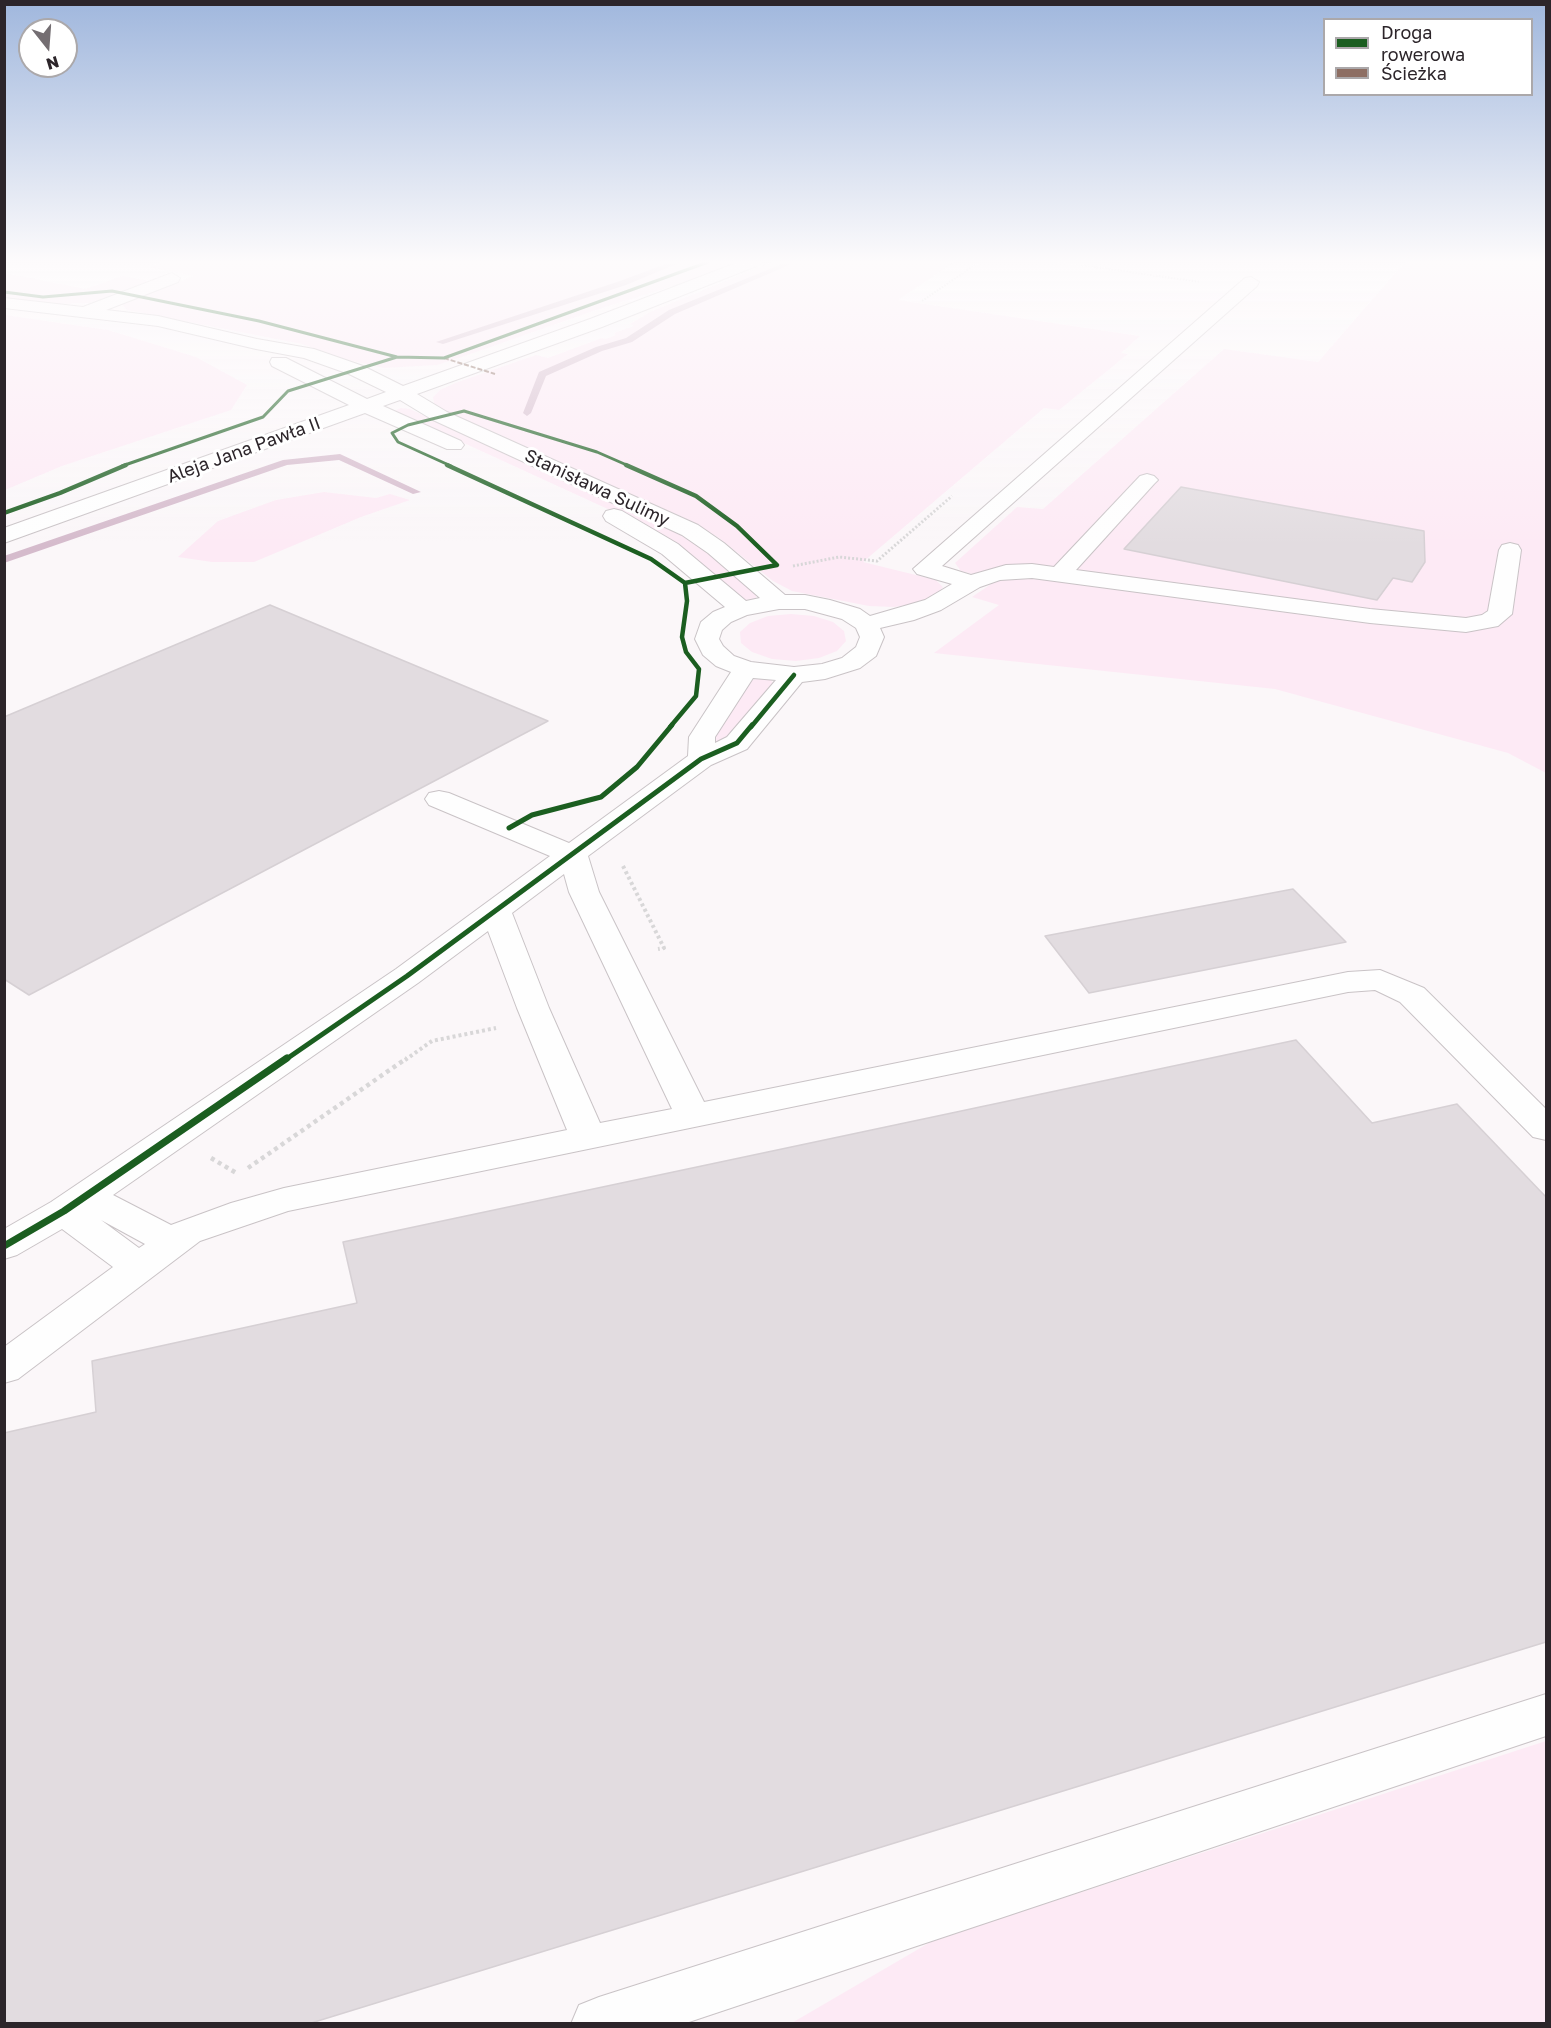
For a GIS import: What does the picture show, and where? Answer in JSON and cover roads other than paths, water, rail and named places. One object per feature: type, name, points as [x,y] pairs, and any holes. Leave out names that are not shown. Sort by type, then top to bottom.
[{"type":"street","points":[[271,357],[366,406],[471,453]]},
{"type":"street","points":[[318,357],[363,373],[463,371]]},
{"type":"street","name":"Aleja Jana Pawła II","points":[[4,536],[502,357]]},
{"type":"street","points":[[972,582],[925,569],[1166,357]]},
{"type":"street","name":"Stanisława Sulimy","points":[[363,373],[402,393],[440,417],[690,530],[716,548],[779,602]]},
{"type":"street","points":[[1059,575],[1147,480]]},
{"type":"street","name":"Stanisława Sulimy","points":[[534,481],[617,518],[670,549],[741,609]]},
{"type":"street","points":[[866,624],[905,615],[933,605],[972,582],[1006,572],[1032,571],[1370,616],[1466,625],[1489,621],[1500,614],[1510,550]]},
{"type":"street","points":[[779,602],[830,607],[851,614],[866,624],[872,637],[867,651],[851,663],[825,671],[794,675],[746,669],[725,661],[712,650],[707,639],[710,627],[722,617],[741,609],[779,602]]},
{"type":"street","points":[[701,759],[702,737],[746,669]]},
{"type":"street","points":[[4,1246],[75,1203],[407,976],[701,759],[737,743],[794,675]]},
{"type":"street","points":[[439,799],[573,855]]},
{"type":"street","points":[[573,855],[584,892],[693,1115]]},
{"type":"street","points":[[495,909],[538,1020],[588,1137]]},
{"type":"street","points":[[4,1368],[187,1232],[284,1200],[1348,982],[1380,980],[1412,995],[1546,1129]]},
{"type":"street","points":[[75,1203],[173,1242]]},
{"type":"street","points":[[75,1203],[139,1267]]},
{"type":"street","points":[[599,2024],[1546,1715]]},
{"type":"waterway","points":[[527,413],[542,374],[582,357]]},
{"type":"waterway","points":[[4,560],[286,462],[340,457],[416,492]]}]
